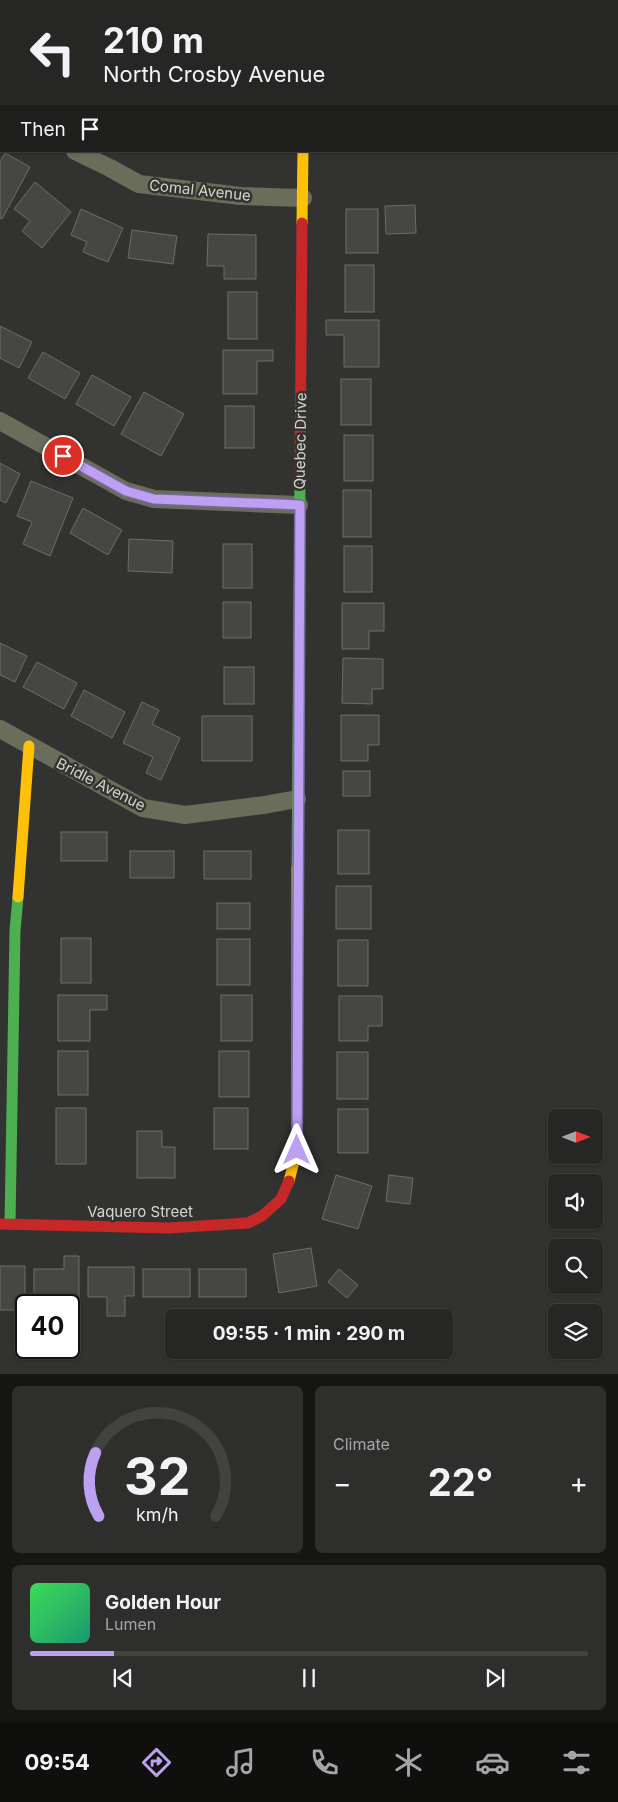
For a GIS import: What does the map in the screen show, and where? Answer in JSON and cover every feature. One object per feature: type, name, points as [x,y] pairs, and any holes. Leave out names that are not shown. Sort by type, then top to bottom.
[{"type":"street","name":"Comal Avenue","points":[[77,152],[139,184],[241,196],[302,198]]},
{"type":"street","name":"Quebec Drive","points":[[274,1206],[288,1187],[297,1150],[297,799],[303,152]]},
{"type":"street","points":[[0,421],[126,491],[154,499],[300,505]]},
{"type":"street","name":"Bridle Avenue","points":[[0,729],[143,808],[184,815],[297,799]]},
{"type":"street","points":[[5,1224],[15,931],[29,746]]},
{"type":"street","name":"Vaquero Street","points":[[5,1224],[169,1228],[248,1223],[262,1216],[274,1206]]},
{"type":"building","points":[[5,153],[30,167],[2,219],[0,218],[0,162]]},
{"type":"building","points":[[35,182],[71,212],[42,248],[22,231],[30,221],[14,209]]},
{"type":"building","points":[[415,205],[416,233],[386,234],[385,206]]},
{"type":"building","points":[[81,209],[123,228],[108,262],[83,252],[87,242],[71,235]]},
{"type":"building","points":[[346,209],[378,209],[378,253],[346,253]]},
{"type":"building","points":[[132,230],[177,236],[173,264],[128,258]]},
{"type":"building","points":[[208,234],[256,235],[256,279],[224,279],[224,266],[207,266]]},
{"type":"building","points":[[345,265],[374,265],[374,312],[345,312]]},
{"type":"building","points":[[228,292],[257,292],[257,339],[228,339]]},
{"type":"building","points":[[326,320],[379,320],[379,367],[344,367],[344,335],[326,335]]},
{"type":"building","points":[[0,326],[32,342],[19,368],[0,358]]},
{"type":"building","points":[[223,350],[273,350],[273,361],[257,361],[257,394],[223,394]]},
{"type":"building","points":[[43,352],[80,373],[65,399],[28,378]]},
{"type":"building","points":[[92,375],[131,397],[114,426],[76,404]]},
{"type":"building","points":[[341,379],[371,379],[371,425],[341,425]]},
{"type":"building","points":[[144,392],[184,414],[161,456],[121,434]]},
{"type":"building","points":[[225,406],[254,406],[254,448],[225,448]]},
{"type":"building","points":[[344,435],[373,435],[373,481],[344,481]]},
{"type":"building","points":[[0,463],[20,474],[6,503],[0,500]]},
{"type":"building","points":[[31,481],[73,498],[50,556],[23,544],[32,522],[17,516]]},
{"type":"building","points":[[343,490],[371,490],[371,537],[343,537]]},
{"type":"building","points":[[83,508],[122,530],[108,555],[70,533]]},
{"type":"building","points":[[129,539],[173,541],[172,573],[128,571]]},
{"type":"building","points":[[223,544],[252,544],[252,588],[223,588]]},
{"type":"building","points":[[344,546],[372,546],[372,592],[344,592]]},
{"type":"building","points":[[223,602],[251,602],[251,638],[223,638]]},
{"type":"building","points":[[342,603],[384,603],[384,631],[369,631],[369,649],[342,649]]},
{"type":"building","points":[[0,643],[27,656],[15,682],[0,675]]},
{"type":"building","points":[[343,658],[383,659],[383,689],[372,689],[372,704],[342,703]]},
{"type":"building","points":[[37,662],[77,683],[64,709],[23,687]]},
{"type":"building","points":[[224,667],[254,667],[254,704],[224,704]]},
{"type":"building","points":[[84,690],[125,712],[112,738],[71,716]]},
{"type":"building","points":[[142,702],[159,710],[152,724],[180,738],[161,780],[146,773],[153,757],[123,743]]},
{"type":"building","points":[[341,715],[379,715],[379,745],[368,745],[368,761],[341,761]]},
{"type":"building","points":[[202,716],[252,716],[252,761],[202,761]]},
{"type":"building","points":[[343,771],[370,771],[370,796],[343,796]]},
{"type":"building","points":[[338,830],[369,830],[369,874],[338,874]]},
{"type":"building","points":[[61,832],[107,832],[107,861],[61,861]]},
{"type":"building","points":[[130,851],[174,851],[174,878],[130,878]]},
{"type":"building","points":[[204,851],[251,851],[251,879],[204,879]]},
{"type":"building","points":[[336,886],[371,886],[371,929],[336,929]]},
{"type":"building","points":[[217,903],[250,903],[250,929],[217,929]]},
{"type":"building","points":[[61,938],[91,938],[91,983],[61,983]]},
{"type":"building","points":[[217,939],[250,939],[250,985],[217,985]]},
{"type":"building","points":[[338,940],[368,940],[368,986],[338,986]]},
{"type":"building","points":[[58,995],[107,995],[107,1010],[90,1010],[90,1041],[58,1041]]},
{"type":"building","points":[[221,995],[252,995],[252,1041],[221,1041]]},
{"type":"building","points":[[339,996],[382,996],[382,1026],[368,1026],[368,1041],[339,1041]]},
{"type":"building","points":[[58,1051],[88,1051],[88,1095],[58,1095]]},
{"type":"building","points":[[219,1051],[249,1051],[249,1097],[219,1097]]},
{"type":"building","points":[[337,1052],[368,1052],[368,1099],[337,1099]]},
{"type":"building","points":[[56,1108],[86,1108],[86,1164],[56,1164]]},
{"type":"building","points":[[214,1108],[248,1108],[248,1149],[214,1149]]},
{"type":"building","points":[[338,1109],[368,1109],[368,1153],[338,1153]]},
{"type":"building","points":[[137,1131],[162,1131],[162,1147],[175,1147],[175,1178],[137,1178]]},
{"type":"building","points":[[336,1175],[372,1186],[358,1229],[322,1219]]},
{"type":"building","points":[[389,1175],[413,1178],[410,1204],[386,1201]]},
{"type":"building","points":[[311,1248],[317,1286],[279,1293],[273,1254]]},
{"type":"building","points":[[64,1256],[79,1256],[79,1294],[34,1294],[34,1269],[64,1269]]},
{"type":"building","points":[[0,1266],[25,1266],[25,1294],[15,1294],[15,1310],[0,1310]]},
{"type":"building","points":[[88,1267],[134,1267],[134,1296],[125,1296],[125,1316],[107,1316],[107,1297],[88,1297]]},
{"type":"building","points":[[143,1269],[190,1269],[190,1297],[143,1297]]},
{"type":"building","points":[[199,1269],[246,1269],[246,1297],[199,1297]]},
{"type":"building","points":[[339,1269],[358,1285],[347,1298],[328,1282]]},
{"type":"traffic: fast","points":[[297,869],[300,478]]},
{"type":"traffic: fast","points":[[10,1224],[15,931],[18,897]]},
{"type":"traffic: slow","points":[[302,223],[303,152]]},
{"type":"traffic: slow","points":[[18,897],[29,746]]},
{"type":"traffic: slow","points":[[289,1181],[297,1150],[297,869]]},
{"type":"traffic: jam","points":[[300,478],[302,223]]},
{"type":"traffic: jam","points":[[0,1224],[169,1228],[248,1223],[262,1216],[281,1199],[289,1181]]},
{"type":"route","points":[[63,456],[126,491],[154,499],[300,505],[297,799],[297,1150]]}]
